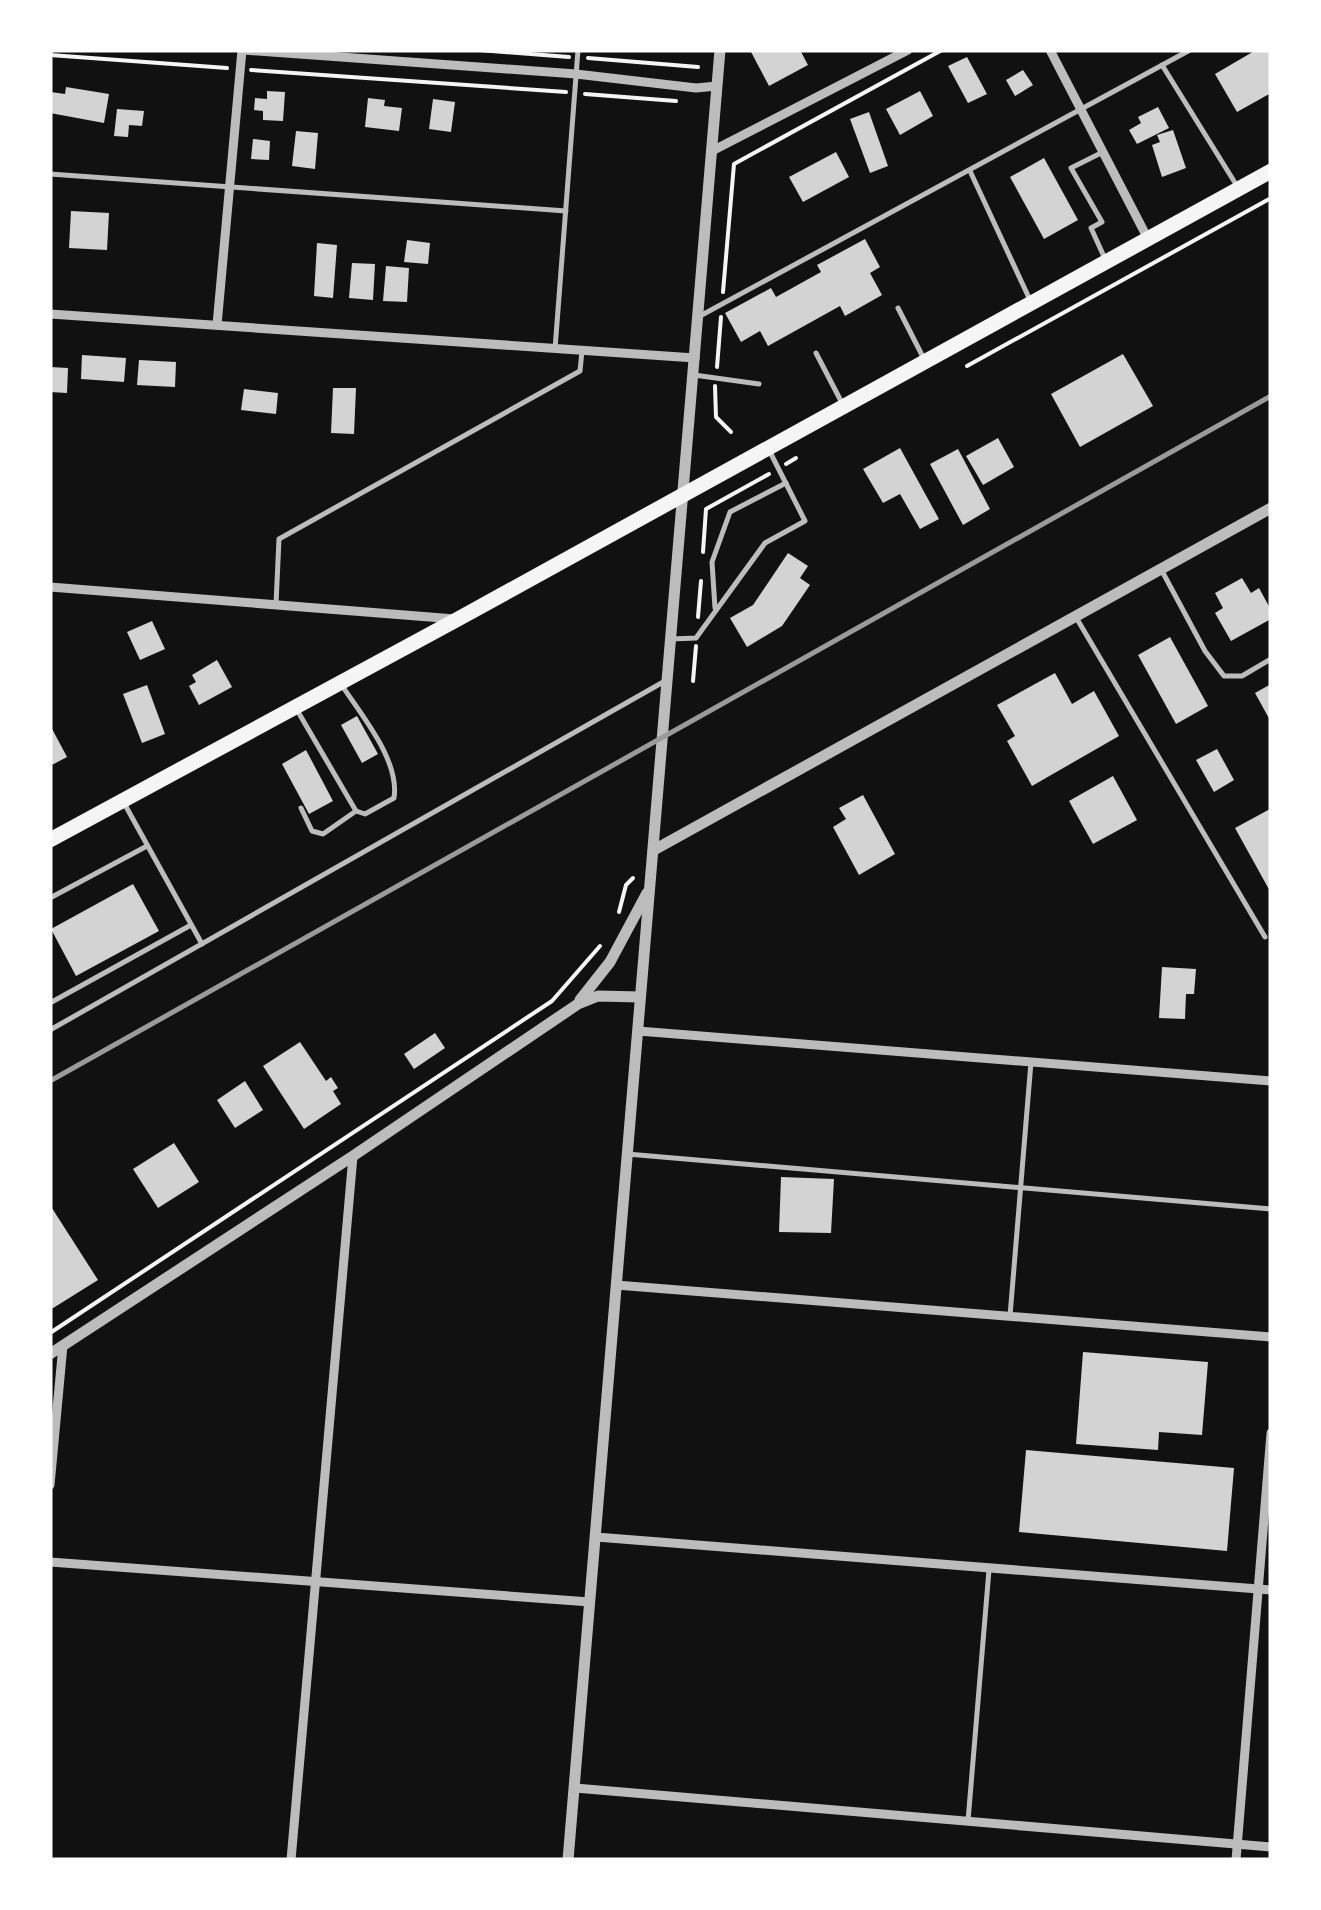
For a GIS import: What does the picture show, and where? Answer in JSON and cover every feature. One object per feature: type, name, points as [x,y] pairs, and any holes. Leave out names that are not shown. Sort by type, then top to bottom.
[{"type":"main road","points":[[50,840],[458,620],[1271,171]]},
{"type":"street","points":[[217,325],[243,50],[576,74],[696,88],[718,86]]},
{"type":"street","points":[[568,1860],[720,50]]},
{"type":"street","points":[[712,151],[908,50]]},
{"type":"street","points":[[1050,50],[1148,239]]},
{"type":"street","points":[[50,314],[695,358]]},
{"type":"street","points":[[654,850],[1271,508]]},
{"type":"street","points":[[50,587],[458,620]]},
{"type":"street","points":[[578,1004],[610,962],[651,887]]},
{"type":"street","points":[[50,1354],[578,1004],[598,996],[640,996]]},
{"type":"street","points":[[638,1031],[1271,1082]]},
{"type":"street","points":[[291,1860],[354,1156]]},
{"type":"street","points":[[616,1285],[1271,1337]]},
{"type":"street","points":[[50,1484],[63,1346]]},
{"type":"street","points":[[1236,1860],[1271,1433]]},
{"type":"street","points":[[596,1537],[1271,1590]]},
{"type":"street","points":[[50,1562],[590,1602]]},
{"type":"street","points":[[575,1788],[1271,1847]]},
{"type":"lane","points":[[556,349],[578,50]]},
{"type":"lane","points":[[698,318],[1190,50]]},
{"type":"lane","points":[[1162,65],[1239,188]]},
{"type":"lane","points":[[1103,152],[1071,168],[1102,222],[1091,228],[1107,262]]},
{"type":"lane","points":[[970,171],[1031,303]]},
{"type":"lane","points":[[50,174],[566,211]]},
{"type":"lane","points":[[898,308],[925,361]]},
{"type":"lane","points":[[276,604],[280,540],[580,372],[582,350]]},
{"type":"lane","points":[[816,353],[844,406]]},
{"type":"lane","points":[[694,375],[759,384]]},
{"type":"lane","points":[[671,639],[696,638],[765,543],[805,521],[768,447]]},
{"type":"lane","points":[[715,610],[712,562],[730,512],[786,483]]},
{"type":"lane","points":[[1161,568],[1216,670],[1233,678],[1271,659]]},
{"type":"lane","points":[[1076,616],[1264,937]]},
{"type":"lane","points":[[50,1030],[668,680]]},
{"type":"lane","points":[[295,708],[356,811],[366,814],[385,805],[394,798],[396,785],[366,722],[340,683]]},
{"type":"lane","points":[[123,800],[202,944]]},
{"type":"lane","points":[[302,808],[312,830],[323,834],[356,811]]},
{"type":"lane","points":[[50,898],[147,846]]},
{"type":"lane","points":[[50,990],[53,1002],[191,925]]},
{"type":"lane","points":[[1010,1316],[1031,1062]]},
{"type":"lane","points":[[627,1154],[1271,1209]]},
{"type":"lane","points":[[968,1821],[989,1568]]},
{"type":"path","points":[[731,432],[716,417],[716,378],[734,164],[942,50]]},
{"type":"path","points":[[50,56],[678,101]]},
{"type":"path","points":[[967,366],[1271,198]]},
{"type":"path","points":[[618,914],[626,884],[634,878]]},
{"type":"path","points":[[50,1333],[552,1001],[605,941]]},
{"type":"building","points":[[750,50],[800,50],[808,65],[769,86]]},
{"type":"building","points":[[1256,50],[1271,50],[1271,93],[1237,112],[1215,74]]},
{"type":"building","points":[[967,57],[987,94],[968,103],[948,66]]},
{"type":"building","points":[[1023,70],[1033,85],[1015,96],[1006,80]]},
{"type":"building","points":[[66,87],[109,94],[104,123],[50,113],[51,92],[65,94]]},
{"type":"building","points":[[267,91],[285,92],[283,121],[263,120],[263,111],[254,110],[255,98],[267,99]]},
{"type":"building","points":[[920,91],[933,116],[900,135],[886,109]]},
{"type":"building","points":[[368,98],[385,100],[384,106],[402,108],[399,131],[365,127]]},
{"type":"building","points":[[433,99],[455,102],[451,132],[429,129]]},
{"type":"building","points":[[1158,107],[1169,128],[1137,144],[1129,130],[1141,123],[1138,117]]},
{"type":"building","points":[[117,109],[144,111],[142,126],[129,125],[128,137],[114,136]]},
{"type":"building","points":[[869,112],[888,166],[870,173],[850,119]]},
{"type":"building","points":[[1173,130],[1186,168],[1162,177],[1152,145],[1160,142],[1157,135]]},
{"type":"building","points":[[296,131],[318,133],[315,169],[292,166]]},
{"type":"building","points":[[253,139],[270,141],[269,160],[251,159]]},
{"type":"building","points":[[836,152],[849,177],[803,202],[789,177]]},
{"type":"building","points":[[1044,158],[1078,220],[1044,239],[1010,177]]},
{"type":"building","points":[[71,211],[109,213],[107,250],[69,248]]},
{"type":"building","points":[[865,239],[880,267],[870,273],[882,295],[845,316],[840,306],[768,346],[760,331],[741,342],[725,313],[771,288],[776,297],[821,272],[817,265]]},
{"type":"building","points":[[407,240],[430,243],[428,264],[404,262]]},
{"type":"building","points":[[317,243],[337,245],[333,298],[314,296]]},
{"type":"building","points":[[352,263],[375,264],[373,300],[349,298]]},
{"type":"building","points":[[386,266],[409,268],[407,302],[383,301]]},
{"type":"building","points":[[1123,354],[1153,406],[1080,447],[1051,394]]},
{"type":"building","points":[[82,355],[126,358],[124,382],[81,379]]},
{"type":"building","points":[[139,360],[176,362],[175,387],[137,385]]},
{"type":"building","points":[[50,367],[68,368],[67,393],[50,392]]},
{"type":"building","points":[[333,388],[356,388],[354,434],[331,433]]},
{"type":"building","points":[[244,389],[278,393],[276,414],[241,410]]},
{"type":"building","points":[[998,438],[1014,467],[983,485],[966,456]]},
{"type":"building","points":[[900,448],[939,519],[920,529],[900,494],[883,503],[863,469]]},
{"type":"building","points":[[958,449],[990,509],[963,525],[930,464]]},
{"type":"building","points":[[788,553],[808,566],[800,578],[810,585],[782,626],[747,647],[730,618],[753,605]]},
{"type":"building","points":[[1242,578],[1251,593],[1259,588],[1271,610],[1271,619],[1231,641],[1215,613],[1223,608],[1215,593]]},
{"type":"building","points":[[152,621],[165,649],[140,660],[127,632]]},
{"type":"building","points":[[1170,637],[1208,706],[1176,724],[1138,655]]},
{"type":"building","points":[[217,660],[232,687],[199,705],[189,686],[196,682],[192,675]]},
{"type":"building","points":[[1055,673],[1072,704],[1094,691],[1119,736],[1032,786],[1007,741],[1015,736],[997,705]]},
{"type":"building","points":[[1271,684],[1271,722],[1255,693]]},
{"type":"building","points":[[147,685],[165,734],[142,743],[123,694]]},
{"type":"building","points":[[357,716],[378,754],[362,763],[341,725]]},
{"type":"building","points":[[50,725],[67,757],[50,766]]},
{"type":"building","points":[[1217,749],[1234,780],[1214,792],[1196,760]]},
{"type":"building","points":[[306,750],[333,801],[309,814],[282,764]]},
{"type":"building","points":[[1113,776],[1137,820],[1093,844],[1069,801]]},
{"type":"building","points":[[863,795],[895,854],[859,875],[833,827],[846,819],[839,808]]},
{"type":"building","points":[[1270,809],[1271,812],[1271,893],[1235,828]]},
{"type":"building","points":[[133,884],[159,931],[76,976],[51,929]]},
{"type":"building","points":[[1162,967],[1196,969],[1194,994],[1186,994],[1185,1019],[1159,1018]]},
{"type":"building","points":[[435,1033],[445,1048],[414,1069],[404,1054]]},
{"type":"building","points":[[300,1042],[326,1081],[331,1077],[341,1104],[304,1129],[263,1066]]},
{"type":"building","points":[[245,1081],[263,1110],[235,1128],[217,1100]]},
{"type":"building","points":[[174,1143],[199,1182],[158,1208],[133,1169]]},
{"type":"building","points":[[781,1177],[834,1179],[831,1233],[779,1232]]},
{"type":"building","points":[[50,1205],[98,1280],[50,1310]]},
{"type":"building","points":[[1083,1352],[1208,1362],[1202,1435],[1159,1432],[1158,1450],[1076,1444]]},
{"type":"building","points":[[1026,1450],[1234,1468],[1227,1551],[1019,1532]]},
{"type":"railway","points":[[50,1081],[1271,396]]}]
